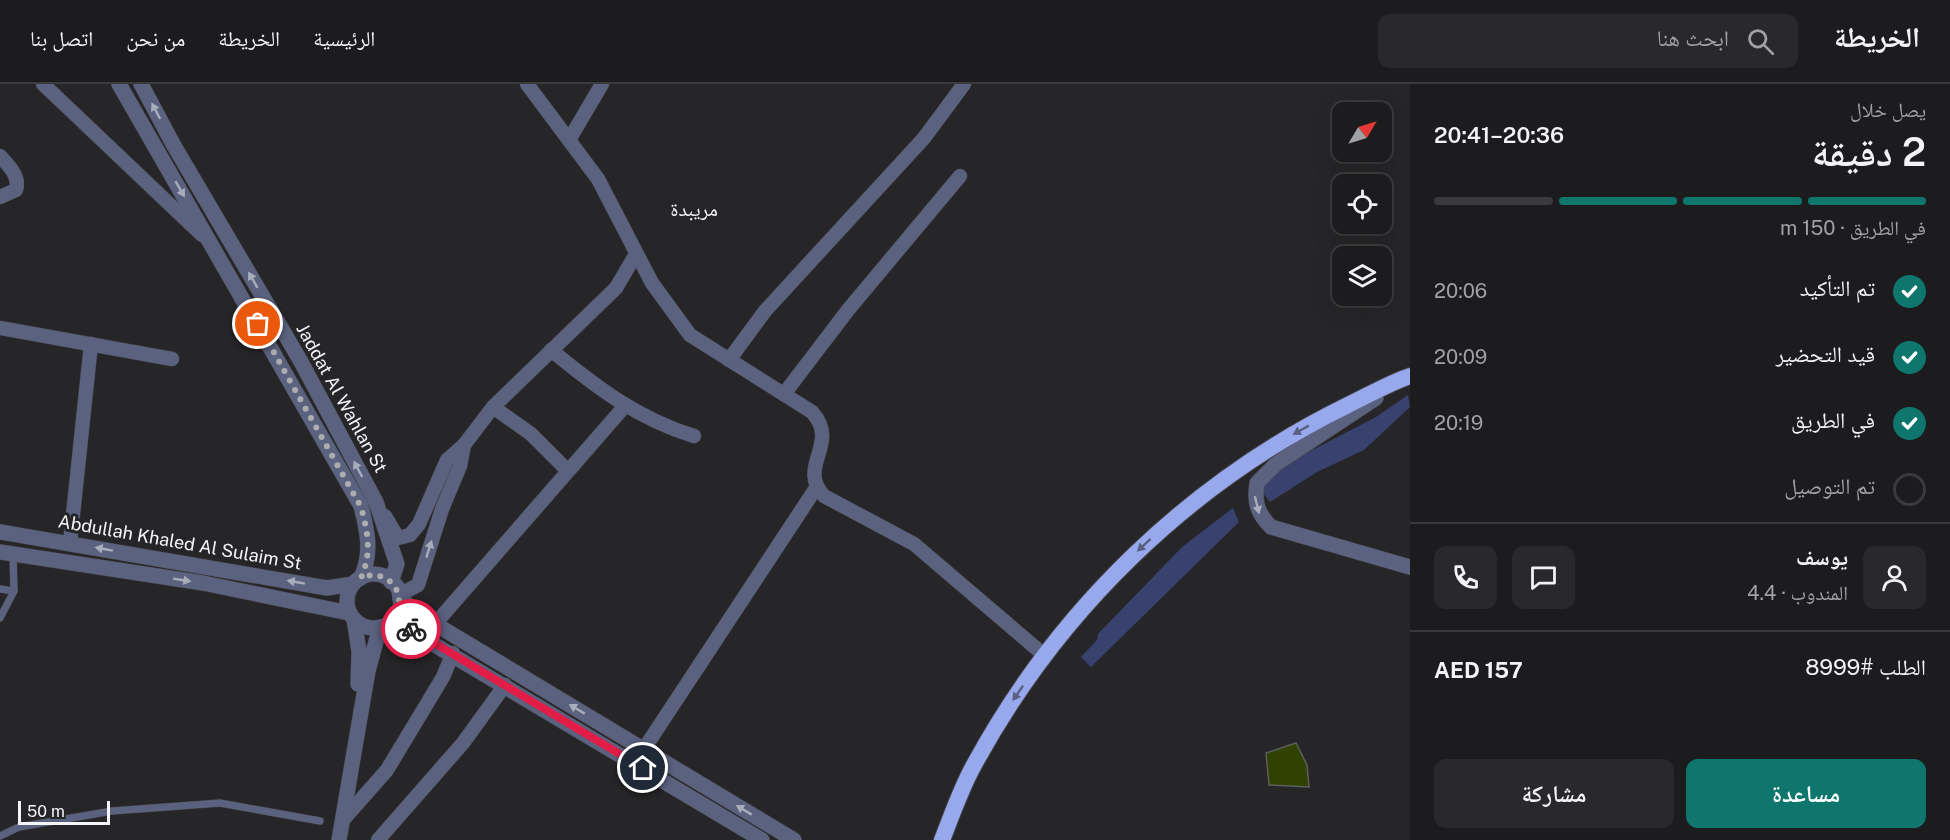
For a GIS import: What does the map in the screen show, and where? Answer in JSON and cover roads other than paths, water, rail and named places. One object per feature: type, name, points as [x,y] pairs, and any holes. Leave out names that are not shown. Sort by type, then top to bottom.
[{"type":"highway","points":[[942,840],[973,766],[1011,702],[1044,655],[1117,571],[1150,539],[1262,452],[1325,416],[1408,377]]},
{"type":"street","points":[[43,84],[210,242]]},
{"type":"street","name":"Jaddat Al Wahlan St","points":[[119,84],[361,507],[369,537],[368,561],[357,581]]},
{"type":"street","name":"Jaddat Al Wahlan St","points":[[141,84],[173,144],[300,360],[376,502],[397,564],[397,592]]},
{"type":"street","points":[[527,84],[598,179],[652,283],[690,335],[812,412],[820,422],[824,436],[812,479],[816,488],[824,496],[914,544],[1044,655]]},
{"type":"street","points":[[569,140],[602,84]]},
{"type":"street","points":[[729,360],[765,311],[924,138],[964,84]]},
{"type":"street","points":[[0,156],[14,172],[18,183],[16,189],[0,198]]},
{"type":"street","points":[[784,394],[848,310],[960,176]]},
{"type":"street","points":[[376,502],[398,538],[410,535],[419,524],[447,460],[464,445],[493,407],[616,288],[636,254]]},
{"type":"street","points":[[0,328],[172,358]]},
{"type":"street","points":[[70,543],[91,344]]},
{"type":"street","points":[[551,350],[624,406],[664,427],[694,436]]},
{"type":"street","points":[[1408,377],[1276,464],[1257,483],[1255,496],[1261,518],[1271,527],[1410,567]]},
{"type":"street","points":[[435,624],[624,406]]},
{"type":"street","points":[[493,407],[531,434],[567,470]]},
{"type":"street","points":[[397,592],[418,585],[442,509],[460,466],[464,445]]},
{"type":"street","points":[[644,749],[816,488]]},
{"type":"street","name":"Abdullah Khaled Al Sulaim St","points":[[0,532],[327,588],[357,581]]},
{"type":"street","name":"Abdullah Khaled Al Sulaim St","points":[[6,553],[203,583],[352,616]]},
{"type":"street","points":[[356,738],[358,651],[347,598],[357,581],[377,575],[435,624],[794,840]]},
{"type":"street","points":[[339,840],[372,649],[400,607],[397,592]]},
{"type":"street","points":[[352,616],[366,627],[387,624],[453,653],[762,840]]},
{"type":"street","points":[[342,820],[387,770],[443,677],[453,653]]},
{"type":"street","points":[[378,840],[463,743],[504,685]]},
{"type":"lane","points":[[0,618],[14,591],[6,553]]},
{"type":"lane","points":[[0,589],[14,591]]},
{"type":"lane","points":[[0,836],[19,826],[112,811],[220,803],[320,821]]},
{"type":"district","name":"مريبدة","points":[[694,209]]}]
